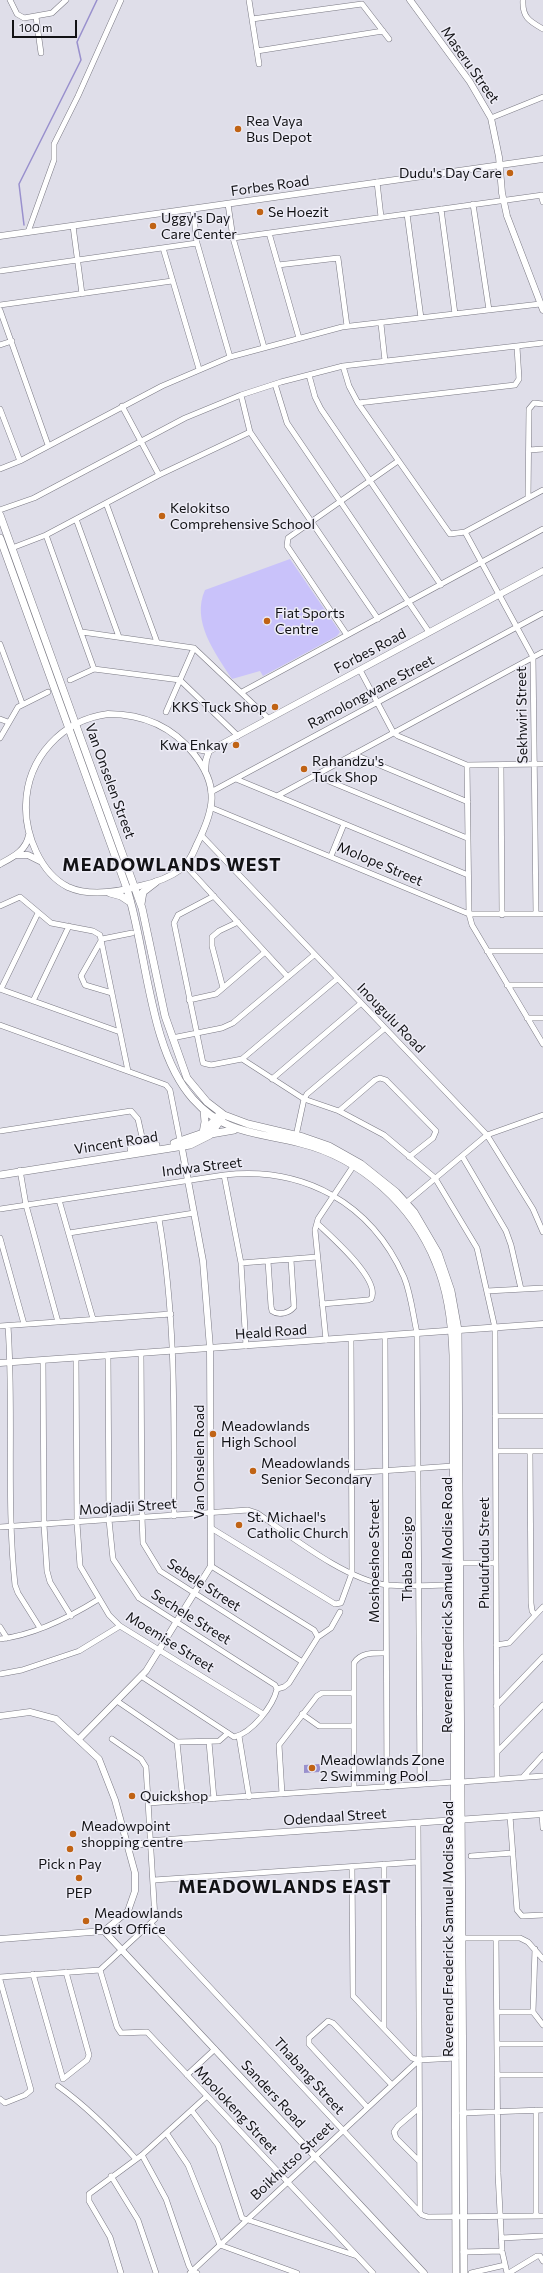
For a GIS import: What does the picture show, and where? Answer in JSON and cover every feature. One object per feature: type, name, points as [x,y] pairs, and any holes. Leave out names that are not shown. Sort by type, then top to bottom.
[{"type":"main road","name":"Van Onselen Street","points":[[0,515],[75,723],[131,889],[132,904],[161,1036],[179,1080],[188,1094],[204,1110],[220,1117]]},
{"type":"main road","name":"Van Onselen Street","points":[[0,538],[2,552],[68,728],[131,889],[142,908],[160,997],[172,1038],[187,1078],[201,1097],[220,1117]]},
{"type":"main road","points":[[142,908],[143,892],[156,882]]},
{"type":"main road","points":[[110,893],[125,898],[132,904]]},
{"type":"main road","points":[[204,1110],[206,1134],[236,1130]]},
{"type":"main road","name":"Reverend Frederick Samuel Modise Road","points":[[220,1117],[236,1130],[311,1146],[354,1166],[399,1203],[426,1241],[441,1278],[455,1331],[453,1466],[454,1585],[461,1938],[462,2113],[456,2273]]},
{"type":"main road","name":"Reverend Frederick Samuel Modise Road","points":[[220,1117],[330,1146],[349,1156],[378,1177],[407,1202],[430,1238],[443,1265],[455,1331],[460,1563],[457,1782]]},
{"type":"main road","name":"Vincent Road","points":[[20,1170],[100,1156],[144,1146],[196,1143],[206,1134],[220,1117]]},
{"type":"main road","name":"Vincent Road","points":[[0,1173],[181,1144]]},
{"type":"main road","name":"Reverend Frederick Samuel Modise Road","points":[[458,1820],[456,2058],[459,2217],[464,2273]]},
{"type":"street","points":[[10,0],[19,16],[36,17],[52,13],[66,0]]},
{"type":"street","points":[[28,232],[54,160],[54,144],[85,81],[120,0]]},
{"type":"street","points":[[249,0],[259,64]]},
{"type":"street","name":"Maseru Street","points":[[410,0],[470,82],[491,118],[503,200],[513,232],[543,310]]},
{"type":"street","points":[[523,0],[523,8],[526,19],[543,29]]},
{"type":"street","points":[[252,19],[362,4],[388,39]]},
{"type":"street","points":[[36,17],[41,54]]},
{"type":"street","points":[[257,51],[383,31]]},
{"type":"street","points":[[491,118],[543,97]]},
{"type":"street","name":"Forbes Road","points":[[0,236],[543,159]]},
{"type":"street","points":[[378,182],[381,217]]},
{"type":"street","points":[[233,238],[542,195],[543,202]]},
{"type":"street","points":[[228,204],[233,238],[264,347]]},
{"type":"street","points":[[473,204],[489,310]]},
{"type":"street","points":[[193,209],[197,243],[230,357]]},
{"type":"street","points":[[441,209],[455,314]]},
{"type":"street","points":[[407,214],[421,318]]},
{"type":"street","points":[[73,226],[82,294]]},
{"type":"street","points":[[269,233],[299,338]]},
{"type":"street","points":[[0,271],[197,243]]},
{"type":"street","points":[[164,248],[172,281],[199,369]]},
{"type":"street","points":[[278,265],[338,258],[347,326]]},
{"type":"street","points":[[0,305],[172,281]]},
{"type":"street","points":[[0,469],[20,461],[122,406],[199,369],[230,357],[347,326],[381,324],[540,304]]},
{"type":"street","points":[[0,310],[48,445]]},
{"type":"street","points":[[381,324],[385,361]]},
{"type":"street","points":[[0,345],[12,342]]},
{"type":"street","points":[[0,510],[34,498],[185,418],[241,395],[275,384],[343,366],[543,343]]},
{"type":"street","points":[[358,403],[515,385],[519,379],[517,347]]},
{"type":"street","points":[[343,366],[348,386],[358,403],[447,532],[455,535],[465,532],[543,490]]},
{"type":"street","points":[[309,375],[318,404],[441,585]]},
{"type":"street","points":[[275,384],[287,423],[429,632]]},
{"type":"street","points":[[241,395],[250,432],[378,619]]},
{"type":"street","points":[[528,498],[529,409],[533,404],[543,404]]},
{"type":"street","points":[[122,406],[159,475]]},
{"type":"street","points":[[0,409],[20,461]]},
{"type":"street","points":[[12,548],[46,535],[159,475],[250,432]]},
{"type":"street","points":[[529,450],[543,449]]},
{"type":"street","points":[[348,635],[287,546],[288,538],[310,521],[398,461]]},
{"type":"street","points":[[106,503],[157,642]]},
{"type":"street","points":[[76,519],[119,637]]},
{"type":"street","points":[[242,692],[543,529]]},
{"type":"street","name":"Sekhwiri Street","points":[[465,532],[533,657],[536,914]]},
{"type":"street","points":[[46,535],[94,669]]},
{"type":"street","name":"Forbes Road","points":[[209,751],[543,571]]},
{"type":"street","name":"Ramolongwane Street","points":[[211,792],[543,613]]},
{"type":"street","points":[[82,632],[194,648],[270,719]]},
{"type":"street","points":[[0,644],[22,704]]},
{"type":"street","points":[[166,712],[194,648]]},
{"type":"street","points":[[277,796],[543,652]]},
{"type":"street","points":[[70,680],[94,669],[180,680],[238,736]]},
{"type":"street","points":[[360,670],[393,732],[404,739],[467,765],[543,764]]},
{"type":"street","points":[[0,738],[8,722],[22,704],[48,692]]},
{"type":"street","points":[[108,714],[141,717],[169,730],[189,748],[205,773],[211,792],[212,808],[202,836],[186,866],[156,882],[110,893],[69,888],[58,880],[42,862],[36,852],[29,833],[26,806],[30,779],[46,749],[68,728],[75,723],[108,714]]},
{"type":"street","points":[[0,719],[8,722]]},
{"type":"street","points":[[189,748],[209,751],[206,760],[205,773]]},
{"type":"street","points":[[353,754],[468,802]]},
{"type":"street","points":[[467,765],[469,914],[476,934],[543,1044]]},
{"type":"street","points":[[501,765],[502,915]]},
{"type":"street","points":[[314,775],[467,838]]},
{"type":"street","points":[[236,778],[468,875]]},
{"type":"street","name":"Molope Street","points":[[212,808],[469,914],[543,914]]},
{"type":"street","points":[[331,856],[344,824]]},
{"type":"street","points":[[0,864],[15,856],[26,845],[29,833]]},
{"type":"street","name":"Inougulu Road","points":[[202,836],[360,1004],[487,1135],[533,1209],[543,1232]]},
{"type":"street","points":[[15,856],[28,855],[42,862]]},
{"type":"street","points":[[186,866],[288,977]]},
{"type":"street","points":[[214,896],[181,913],[174,920],[180,962],[201,1060],[211,1065],[242,1059],[338,979]]},
{"type":"street","points":[[0,906],[20,897],[51,923],[94,930],[99,933],[102,939],[128,1071]]},
{"type":"street","points":[[38,913],[0,989],[120,1032]]},
{"type":"street","points":[[223,988],[212,946],[212,937],[219,930],[238,922]]},
{"type":"street","points":[[33,1001],[69,926]]},
{"type":"street","points":[[112,993],[85,985],[82,980],[82,973],[102,939],[132,933]]},
{"type":"street","points":[[486,951],[543,951]]},
{"type":"street","points":[[189,1000],[216,994],[265,952]]},
{"type":"street","points":[[172,1038],[195,1032],[222,1028],[233,1023],[314,955]]},
{"type":"street","points":[[507,985],[543,985]]},
{"type":"street","points":[[272,1079],[360,1004]]},
{"type":"street","points":[[527,1018],[543,1018]]},
{"type":"street","points":[[0,1025],[161,1082],[168,1087],[181,1144]]},
{"type":"street","points":[[296,1136],[304,1099],[316,1086],[384,1029]]},
{"type":"street","name":"Phudufudu Street","points":[[242,1059],[304,1099],[339,1111],[384,1135],[435,1178],[474,1243],[495,1328],[497,1779]]},
{"type":"street","points":[[339,1111],[375,1080],[380,1078],[386,1080],[436,1131],[433,1138],[410,1157]]},
{"type":"street","points":[[0,1131],[131,1110],[138,1119],[144,1146]]},
{"type":"street","points":[[407,1202],[487,1135],[543,1115]]},
{"type":"street","name":"Van Onselen Road","points":[[79,1739],[141,1676],[178,1622],[211,1566],[210,1348],[203,1261],[181,1144]]},
{"type":"street","points":[[462,1156],[506,1231],[511,1245],[521,1289]]},
{"type":"street","points":[[326,1340],[315,1230],[317,1223],[334,1195],[354,1166]]},
{"type":"street","points":[[20,1170],[26,1205],[58,1322]]},
{"type":"street","name":"Indwa Street","points":[[0,1209],[224,1175],[252,1174],[293,1178],[306,1182],[334,1195],[372,1227],[387,1248],[404,1278],[417,1333]]},
{"type":"street","points":[[224,1175],[241,1263],[246,1346]]},
{"type":"street","points":[[59,1200],[92,1319]]},
{"type":"street","points":[[69,1233],[194,1212]]},
{"type":"street","points":[[159,1219],[167,1267],[173,1351],[174,1516]]},
{"type":"street","points":[[317,1223],[350,1254],[366,1276],[373,1293],[371,1299],[368,1300],[322,1304]]},
{"type":"street","points":[[0,1238],[24,1324]]},
{"type":"street","points":[[241,1263],[317,1257]]},
{"type":"street","points":[[268,1261],[271,1309],[275,1313],[287,1313],[292,1309],[295,1303],[292,1260]]},
{"type":"street","points":[[487,1291],[543,1288]]},
{"type":"street","points":[[0,1326],[171,1314]]},
{"type":"street","name":"Heald Road","points":[[0,1363],[543,1324]]},
{"type":"street","points":[[8,1326],[10,1362],[11,1527],[17,1590],[40,1628]]},
{"type":"street","name":"Thaba Bosigo","points":[[417,1333],[420,1784]]},
{"type":"street","name":"Moshoeshoe Street","points":[[385,1336],[387,1787]]},
{"type":"street","points":[[211,1528],[335,1604],[340,1603],[352,1573],[351,1338]]},
{"type":"street","name":"Sebele Street","points":[[141,1353],[143,1543],[157,1569],[301,1661]]},
{"type":"street","name":"Sechele Street","points":[[108,1356],[109,1520],[112,1556],[133,1591],[139,1598],[275,1685],[277,1689]]},
{"type":"street","name":"Moemise Street","points":[[76,1358],[77,1523],[80,1566],[112,1619],[120,1626],[160,1649],[263,1714]]},
{"type":"street","points":[[43,1360],[44,1525],[48,1578],[71,1616]]},
{"type":"street","points":[[495,1416],[543,1416]]},
{"type":"street","points":[[530,1450],[531,1608],[536,1615]]},
{"type":"street","points":[[496,1451],[543,1451]]},
{"type":"street","points":[[352,1473],[453,1466]]},
{"type":"street","name":"Modjadji Street","points":[[0,1527],[252,1511],[352,1573],[386,1585],[454,1585]]},
{"type":"street","points":[[460,1563],[496,1563]]},
{"type":"street","points":[[211,1566],[314,1630],[318,1637]]},
{"type":"street","points":[[0,1639],[40,1628],[71,1616],[99,1599]]},
{"type":"street","points":[[496,1646],[509,1642],[543,1607]]},
{"type":"street","points":[[141,1676],[228,1733],[234,1736],[239,1736],[256,1723],[263,1714],[277,1689],[284,1687],[289,1683],[301,1661],[318,1637],[331,1628],[340,1612]]},
{"type":"street","points":[[0,1674],[22,1670],[79,1651],[120,1626]]},
{"type":"street","points":[[0,1627],[7,1638]]},
{"type":"street","points":[[354,1789],[353,1667],[356,1660],[368,1654],[386,1653]]},
{"type":"street","points":[[496,1706],[543,1657]]},
{"type":"street","points":[[282,1794],[278,1748],[302,1714],[319,1694],[353,1692]]},
{"type":"street","points":[[117,1701],[177,1742],[219,1741],[228,1733]]},
{"type":"street","points":[[497,1752],[543,1705]]},
{"type":"street","points":[[0,1716],[25,1712],[51,1717],[60,1722],[79,1739],[103,1765],[130,1847],[135,1873],[132,1901],[123,1916],[104,1932],[0,1939]]},
{"type":"street","points":[[302,1714],[319,1726],[353,1726]]},
{"type":"street","points":[[239,1736],[248,1797]]},
{"type":"street","points":[[0,2099],[5,2104],[30,2092],[31,2090],[0,1978],[33,1974],[100,1970],[150,1924],[155,1915],[146,1767],[144,1762],[112,1739]]},
{"type":"street","points":[[177,1742],[183,1801]]},
{"type":"street","points":[[209,1742],[214,1799]]},
{"type":"street","points":[[523,1777],[543,1755]]},
{"type":"street","points":[[148,1804],[543,1776]]},
{"type":"street","points":[[543,1814],[543,1828]]},
{"type":"street","name":"Odendaal Street","points":[[130,1847],[150,1842],[543,1814]]},
{"type":"street","points":[[510,1816],[516,1909],[522,1916],[543,1915]]},
{"type":"street","points":[[418,1823],[420,2213],[428,2217],[543,2216]]},
{"type":"street","points":[[470,1856],[512,1853]]},
{"type":"street","points":[[154,1880],[418,1862]]},
{"type":"street","points":[[384,1864],[384,2028]]},
{"type":"street","points":[[352,1866],[352,1992],[354,1997],[410,2057],[419,2060],[456,2058]]},
{"type":"street","name":"Thabang Street","points":[[150,1924],[420,2213]]},
{"type":"street","name":"Sanders Road","points":[[104,1932],[424,2273]]},
{"type":"street","points":[[461,1938],[520,1938],[535,1949],[543,1959]]},
{"type":"street","points":[[496,1938],[499,2216],[502,2251],[508,2273],[537,2256],[540,2256],[543,2261]]},
{"type":"street","points":[[535,1949],[533,2012],[543,2025]]},
{"type":"street","name":"Mpolokeng Street","points":[[100,1970],[117,2027],[121,2033],[147,2032],[373,2273]]},
{"type":"street","points":[[61,2083],[87,2060],[89,2055],[66,1972]]},
{"type":"street","points":[[33,1974],[61,2083],[69,2094],[97,2118],[135,2158]]},
{"type":"street","points":[[497,2012],[533,2012]]},
{"type":"street","points":[[367,2107],[309,2044],[309,2038],[321,2026],[328,2021],[333,2022],[391,2084]]},
{"type":"street","points":[[497,2044],[543,2044]]},
{"type":"street","points":[[187,2075],[215,2049]]},
{"type":"street","name":"Boikhutso Street","points":[[193,2272],[391,2084],[419,2060]]},
{"type":"street","points":[[497,2075],[543,2075]]},
{"type":"street","points":[[122,2273],[110,2237],[88,2197],[90,2192],[135,2158],[142,2155],[167,2134],[207,2096]]},
{"type":"street","points":[[419,2108],[398,2126],[394,2132],[396,2138],[419,2161]]},
{"type":"street","points":[[536,2110],[536,2216]]},
{"type":"street","points":[[462,2113],[543,2110]]},
{"type":"street","points":[[192,2111],[218,2145],[241,2217],[246,2221],[357,2256]]},
{"type":"street","points":[[167,2134],[188,2165],[220,2245],[297,2273]]},
{"type":"street","points":[[142,2155],[166,2199],[193,2272]]},
{"type":"street","points":[[111,2176],[138,2220],[156,2273]]},
{"type":"street","points":[[501,2238],[543,2236]]},
{"type":"street","points":[[463,2252],[502,2251]]},
{"type":"street","points":[[471,2273],[505,2265]]},
{"type":"shaded area","name":"Fiat Sports Centre","points":[[290,559],[340,632],[337,636],[263,676],[260,671],[232,679],[212,648],[203,625],[201,602],[205,590]]},
{"type":"shaded area","name":"Meadowlands Zone 2 Swimming Pool","points":[[320,1764],[320,1772],[304,1773],[304,1765]]},
{"type":"waterway","points":[[24,225],[19,184],[81,60],[77,42],[97,0]]},
{"type":"place","name":"Rea Vaya Bus Depot","points":[[238,129]]},
{"type":"place","name":"Dudu's Day Care","points":[[510,173]]},
{"type":"place","name":"Se Hoezit","points":[[260,212]]},
{"type":"place","name":"Uggy's Day Care Center","points":[[153,226]]},
{"type":"place","name":"Kelokitso Comprehensive School","points":[[162,516]]},
{"type":"place","name":"Fiat Sports Centre","points":[[267,621]]},
{"type":"place","name":"KKS Tuck Shop","points":[[275,707]]},
{"type":"place","name":"Kwa Enkay","points":[[236,745]]},
{"type":"place","name":"Rahandzu's Tuck Shop","points":[[304,769]]},
{"type":"place","name":"Meadowlands High School","points":[[213,1434]]},
{"type":"place","name":"Meadowlands Senior Secondary","points":[[253,1471]]},
{"type":"place","name":"St. Michael's Catholic Church","points":[[239,1525]]},
{"type":"place","name":"Meadowlands Zone 2 Swimming Pool","points":[[312,1768]]},
{"type":"place","name":"Quickshop","points":[[132,1796]]},
{"type":"place","name":"Meadowpoint shopping centre","points":[[73,1834]]},
{"type":"place","name":"Pick n Pay","points":[[70,1849]]},
{"type":"place","name":"PEP","points":[[79,1878]]},
{"type":"place","name":"Meadowlands Post Office","points":[[86,1921]]},
{"type":"district","name":"MEADOWLANDS WEST","points":[[172,865]]},
{"type":"district","name":"MEADOWLANDS EAST","points":[[285,1887]]}]
